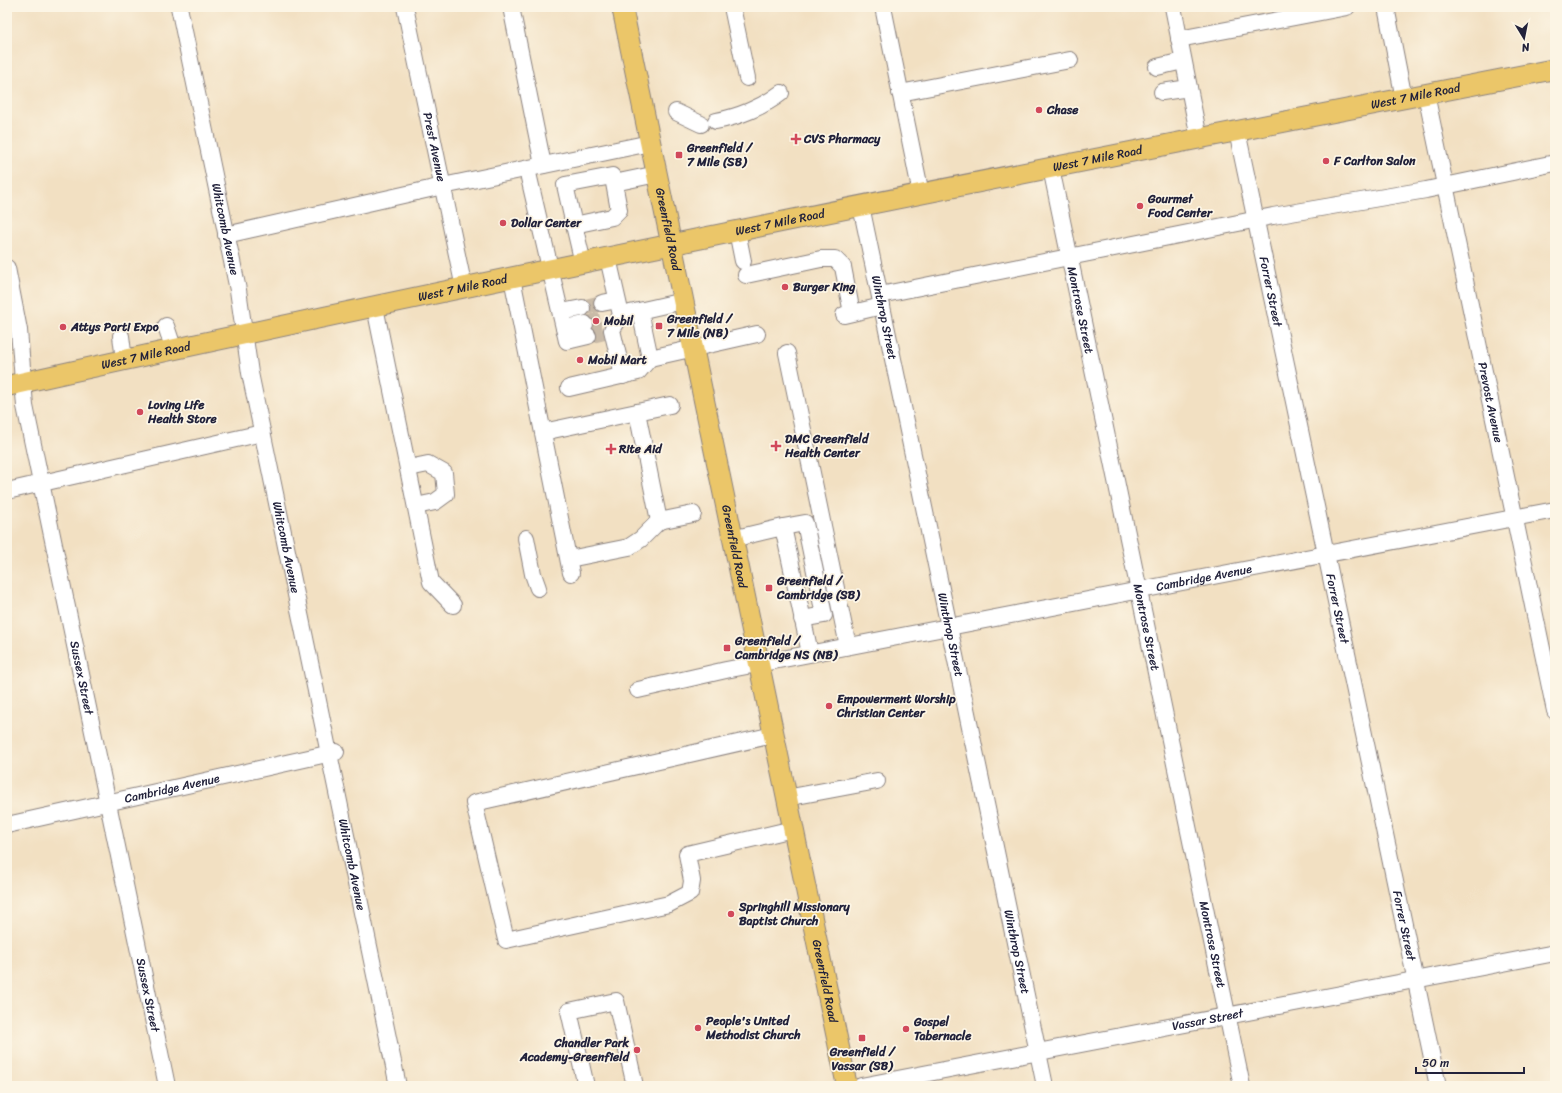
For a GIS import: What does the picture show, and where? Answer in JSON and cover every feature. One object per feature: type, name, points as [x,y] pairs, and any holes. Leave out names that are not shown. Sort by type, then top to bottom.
[{"type":"main road","name":"Greenfield Road","points":[[622,7],[847,1086]]},
{"type":"main road","name":"West 7 Mile Road","points":[[16,384],[244,334],[737,231],[1199,138],[1555,69]]},
{"type":"street","name":"Whitcomb Avenue","points":[[179,7],[238,290],[250,373],[262,433],[333,753],[398,1086]]},
{"type":"street","name":"Prest Avenue","points":[[405,7],[464,288]]},
{"type":"street","points":[[511,7],[544,165]]},
{"type":"street","points":[[732,7],[747,78]]},
{"type":"street","points":[[883,7],[921,194]]},
{"type":"street","points":[[1172,7],[1199,138]]},
{"type":"street","points":[[1179,39],[1347,7]]},
{"type":"street","points":[[1386,7],[1404,98]]},
{"type":"street","points":[[900,93],[1070,60]]},
{"type":"street","points":[[1157,67],[1184,61]]},
{"type":"street","points":[[1162,92],[1189,88]]},
{"type":"street","points":[[676,112],[708,122],[729,119],[756,108],[781,93]]},
{"type":"street","name":"Prevost Avenue","points":[[1426,94],[1555,711]]},
{"type":"street","name":"Forrer Street","points":[[1237,131],[1438,1086]]},
{"type":"street","points":[[226,235],[443,186],[650,143]]},
{"type":"street","points":[[737,231],[744,268],[821,259],[835,259],[843,267],[848,314],[881,301],[1069,258],[1256,220],[1555,163]]},
{"type":"street","points":[[527,168],[552,270],[567,341],[587,330]]},
{"type":"street","name":"Montrose Street","points":[[1051,168],[1242,1086]]},
{"type":"street","points":[[614,183],[656,174]]},
{"type":"street","points":[[574,224],[612,217],[619,210],[612,176],[566,186],[574,224],[583,263]]},
{"type":"street","name":"Winthrop Street","points":[[861,206],[1046,1086]]},
{"type":"street","points":[[608,258],[611,316],[622,376]]},
{"type":"street","name":"Sussex Street","points":[[7,268],[9,285],[20,330],[16,384],[25,406],[168,1086]]},
{"type":"street","points":[[512,278],[570,566],[629,547],[641,539],[659,521],[693,514]]},
{"type":"street","points":[[611,316],[683,301]]},
{"type":"street","points":[[375,307],[432,582],[453,605]]},
{"type":"street","points":[[561,312],[582,308]]},
{"type":"street","points":[[640,311],[650,358]]},
{"type":"street","points":[[166,326],[174,350]]},
{"type":"street","points":[[569,388],[638,372],[650,358],[757,334]]},
{"type":"street","points":[[121,336],[124,360]]},
{"type":"street","points":[[787,353],[848,646]]},
{"type":"street","points":[[543,432],[670,405]]},
{"type":"street","points":[[636,412],[659,521]]},
{"type":"street","points":[[7,491],[262,433]]},
{"type":"street","points":[[408,468],[428,464],[444,473],[446,494],[435,502],[416,506]]},
{"type":"street","name":"Cambridge Avenue","points":[[638,690],[758,663],[1555,510]]},
{"type":"street","points":[[732,539],[806,522],[824,615],[802,619]]},
{"type":"street","points":[[783,527],[810,653]]},
{"type":"street","points":[[526,538],[533,574],[538,588]]},
{"type":"street","points":[[773,735],[474,803],[506,940],[669,904],[690,893],[692,881],[687,854],[793,829]]},
{"type":"street","name":"Cambridge Avenue","points":[[7,825],[333,753]]},
{"type":"street","points":[[786,798],[877,781]]},
{"type":"street","name":"Vassar Street","points":[[861,1086],[1555,953]]},
{"type":"street","points":[[586,1086],[568,1011],[616,1001],[635,1086]]},
{"type":"tunnel","points":[[582,308],[602,303]]},
{"type":"tunnel","points":[[585,324],[606,319]]},
{"type":"tunnel","points":[[588,336],[608,331]]},
{"type":"place","name":"Chase","points":[[1039,110]]},
{"type":"place","name":"CVS Pharmacy","points":[[796,139]]},
{"type":"place","name":"Greenfield / 7 Mile (SB)","points":[[679,155]]},
{"type":"place","name":"F Carlton Salon","points":[[1326,161]]},
{"type":"place","name":"Gourmet Food Center","points":[[1140,206]]},
{"type":"place","name":"Dollar Center","points":[[503,223]]},
{"type":"place","name":"Burger King","points":[[785,287]]},
{"type":"place","name":"Mobil","points":[[596,321]]},
{"type":"place","name":"Greenfield / 7 Mile (NB)","points":[[659,326]]},
{"type":"place","name":"Attys Parti Expo","points":[[63,327]]},
{"type":"place","name":"Mobil Mart","points":[[580,360]]},
{"type":"place","name":"Loving Life Health Store","points":[[140,412]]},
{"type":"place","name":"DMC Greenfield Health Center","points":[[776,446]]},
{"type":"place","name":"Rite Aid","points":[[611,449]]},
{"type":"place","name":"Greenfield / Cambridge (SB)","points":[[769,588]]},
{"type":"place","name":"Greenfield / Cambridge NS (NB)","points":[[727,648]]},
{"type":"place","name":"Empowerment Worship Christian Center","points":[[829,706]]},
{"type":"place","name":"Springhill Missionary Baptist Church","points":[[731,914]]},
{"type":"place","name":"People's United Methodist Church","points":[[698,1028]]},
{"type":"place","name":"Gospel Tabernacle","points":[[906,1029]]},
{"type":"place","name":"Greenfield / Vassar (SB)","points":[[862,1038]]},
{"type":"place","name":"Chandler Park Academy-Greenfield","points":[[637,1050]]}]
